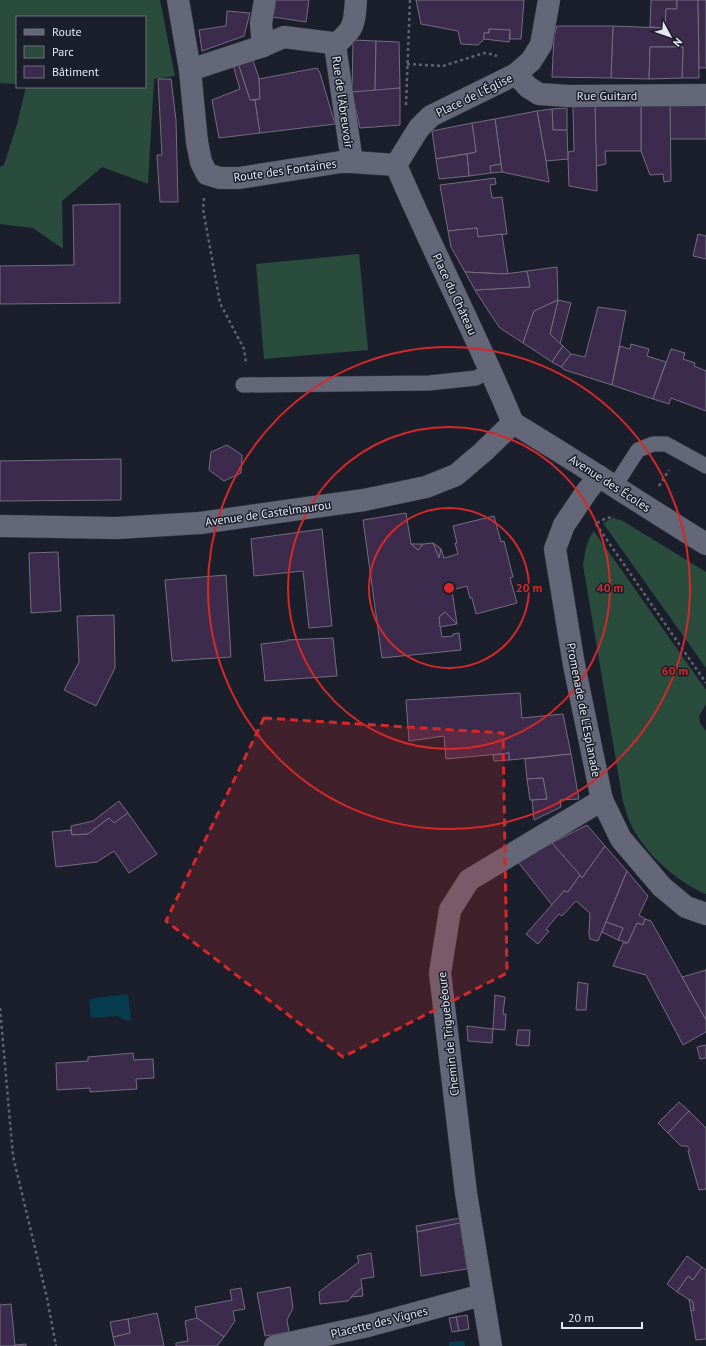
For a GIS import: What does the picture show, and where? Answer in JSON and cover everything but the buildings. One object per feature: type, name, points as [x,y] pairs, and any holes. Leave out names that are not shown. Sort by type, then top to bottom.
[{"type":"street","points":[[178,0],[190,70],[196,142],[201,162],[207,174]]},
{"type":"street","points":[[263,46],[262,23],[265,0]]},
{"type":"street","points":[[335,45],[349,33],[354,22],[356,0]]},
{"type":"street","name":"Place de l'Église","points":[[396,165],[420,128],[431,116],[516,74],[531,61],[542,45],[549,0]]},
{"type":"street","name":"Rue de l'Abreuvoir","points":[[190,70],[263,46],[284,37],[332,42],[335,45],[352,162]]},
{"type":"street","name":"Rue Guitard","points":[[516,74],[528,87],[539,94],[569,96],[706,95]]},
{"type":"street","name":"Route des Fontaines","points":[[207,174],[220,178],[239,178],[341,162],[396,165]]},
{"type":"street","name":"Place du Château","points":[[396,165],[414,209],[491,370],[513,423]]},
{"type":"street","name":"Avenue des Écoles","points":[[513,423],[706,544]]},
{"type":"street","name":"Avenue de Castelmaurou","points":[[0,526],[117,528],[200,523],[364,500],[426,487],[456,475],[483,452],[513,423]]},
{"type":"street","name":"Promenade de L'Esplanade","points":[[607,481],[587,491],[564,525],[555,549],[574,665],[602,800],[621,839],[662,887],[686,907],[706,914]]},
{"type":"street","name":"Chemin de Triguebéoure","points":[[491,1346],[466,1194],[440,973],[450,910],[469,880],[602,800]]},
{"type":"street","name":"Placette des Vignes","points":[[275,1346],[368,1326],[482,1294]]},
{"type":"lane","points":[[246,385],[429,383],[476,378],[491,370]]},
{"type":"lane","points":[[607,481],[638,450],[652,444],[666,444],[706,466]]},
{"type":"path","points":[[406,110],[410,0]]},
{"type":"path","points":[[408,64],[443,66],[484,53],[491,54]]},
{"type":"path","points":[[207,174],[203,209],[220,303],[244,349],[246,385]]},
{"type":"path","points":[[596,524],[706,683]]},
{"type":"path","points":[[0,1008],[14,1156],[48,1298],[56,1346]]},
{"type":"highlighted area","points":[[264,718],[503,733],[507,973],[343,1057],[166,921]]},
{"type":"green space","points":[[0,0],[160,0],[175,76],[154,79],[148,184],[102,167],[62,201],[63,249],[33,228],[0,224],[0,167],[4,165],[17,124],[26,88],[146,88],[146,16],[16,16],[16,84],[0,83]]},
{"type":"green space","points":[[359,254],[368,350],[264,359],[256,264]]},
{"type":"green space","points":[[613,518],[623,521],[706,572],[706,668],[603,523]]},
{"type":"green space","points":[[594,531],[706,690],[706,704],[699,716],[700,723],[706,731],[706,894],[683,882],[661,864],[651,853],[642,843],[635,831],[629,820],[623,802],[583,565],[585,552]]},
{"type":"water","points":[[128,994],[131,1020],[126,1021],[118,1016],[91,1018],[89,999]]},
{"type":"water","points":[[464,1341],[465,1346],[449,1346],[449,1342]]}]
